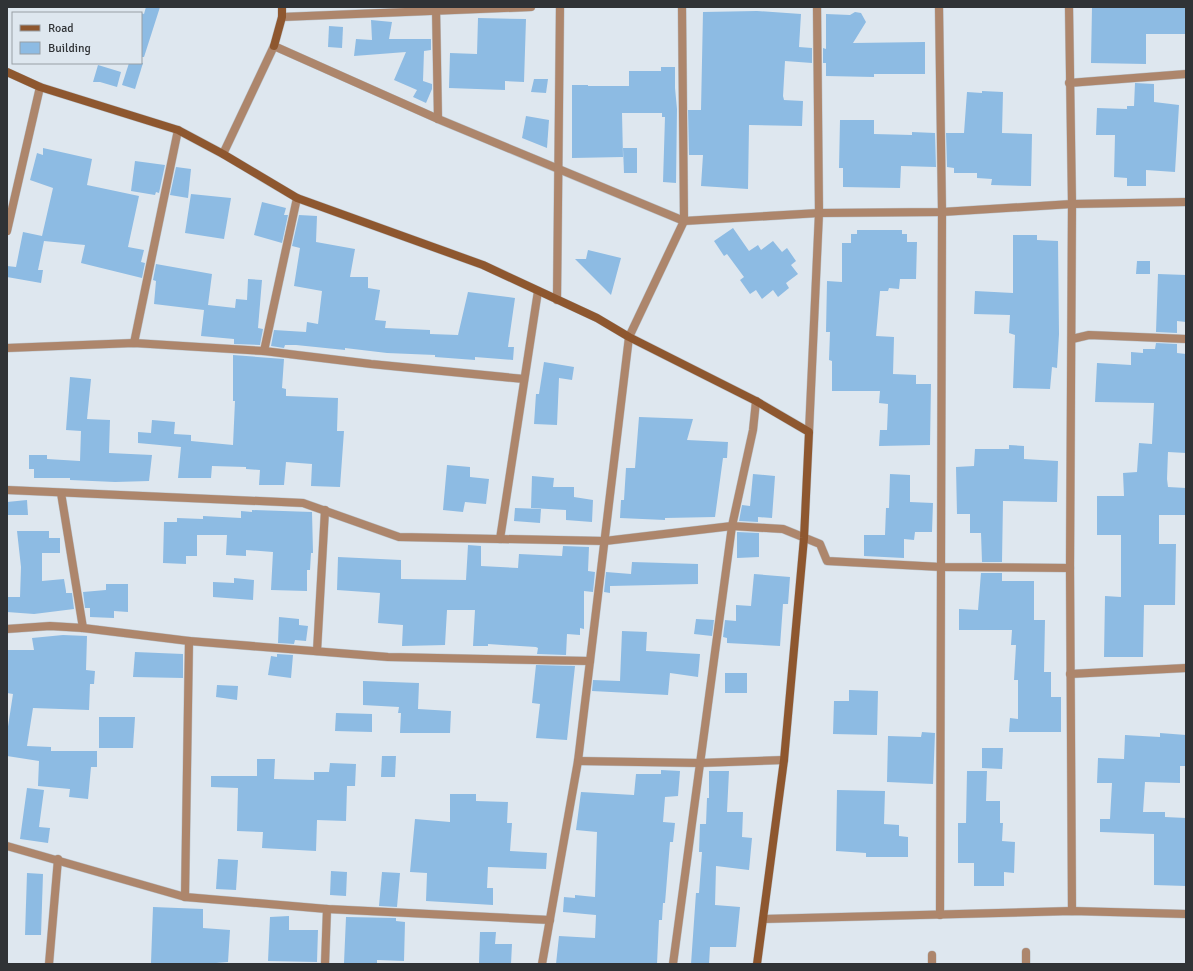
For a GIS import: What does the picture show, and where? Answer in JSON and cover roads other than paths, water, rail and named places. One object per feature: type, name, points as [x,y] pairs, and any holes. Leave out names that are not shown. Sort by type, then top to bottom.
[{"type":"street","points":[[223,154],[274,46],[282,17],[282,7]]},
{"type":"street","points":[[282,17],[437,9],[531,7]]},
{"type":"street","points":[[557,300],[560,7]]},
{"type":"street","points":[[542,964],[578,761],[629,337],[684,220],[682,7]]},
{"type":"street","points":[[756,964],[784,760],[804,538],[819,213],[817,7]]},
{"type":"street","points":[[939,7],[942,212],[940,915]]},
{"type":"street","points":[[1069,7],[1072,204],[1070,568],[1072,911]]},
{"type":"street","points":[[437,9],[438,120]]},
{"type":"street","points":[[274,46],[438,120],[684,220],[819,213],[942,212],[1072,204],[1186,202]]},
{"type":"street","points":[[7,72],[40,87],[178,130],[223,154],[297,198],[483,265],[597,318],[629,337],[756,401],[809,432]]},
{"type":"street","points":[[1069,83],[1186,74]]},
{"type":"street","points":[[7,231],[40,87]]},
{"type":"street","points":[[134,343],[178,130]]},
{"type":"street","points":[[264,351],[297,198]]},
{"type":"street","points":[[500,539],[538,291]]},
{"type":"street","points":[[1072,340],[1089,335],[1186,339]]},
{"type":"street","points":[[7,348],[134,343],[264,351],[524,379]]},
{"type":"street","points":[[673,964],[732,526],[753,430],[756,401]]},
{"type":"street","points":[[7,490],[303,503],[399,537],[605,541],[732,526],[783,529],[820,544],[827,561],[941,567],[1070,568]]},
{"type":"street","points":[[61,493],[83,628]]},
{"type":"street","points":[[317,651],[324,510]]},
{"type":"street","points":[[7,629],[50,626],[83,628],[189,641],[388,657],[590,661]]},
{"type":"street","points":[[185,897],[189,641]]},
{"type":"street","points":[[1070,674],[1186,668]]},
{"type":"street","points":[[578,761],[700,763],[784,760]]},
{"type":"street","points":[[7,846],[58,859],[185,897],[327,909],[550,920]]},
{"type":"street","points":[[50,964],[58,859]]},
{"type":"street","points":[[325,964],[327,909]]},
{"type":"street","points":[[763,919],[1072,911],[1186,914]]},
{"type":"street","points":[[1026,952],[1026,964]]},
{"type":"street","points":[[932,955],[932,964]]}]
